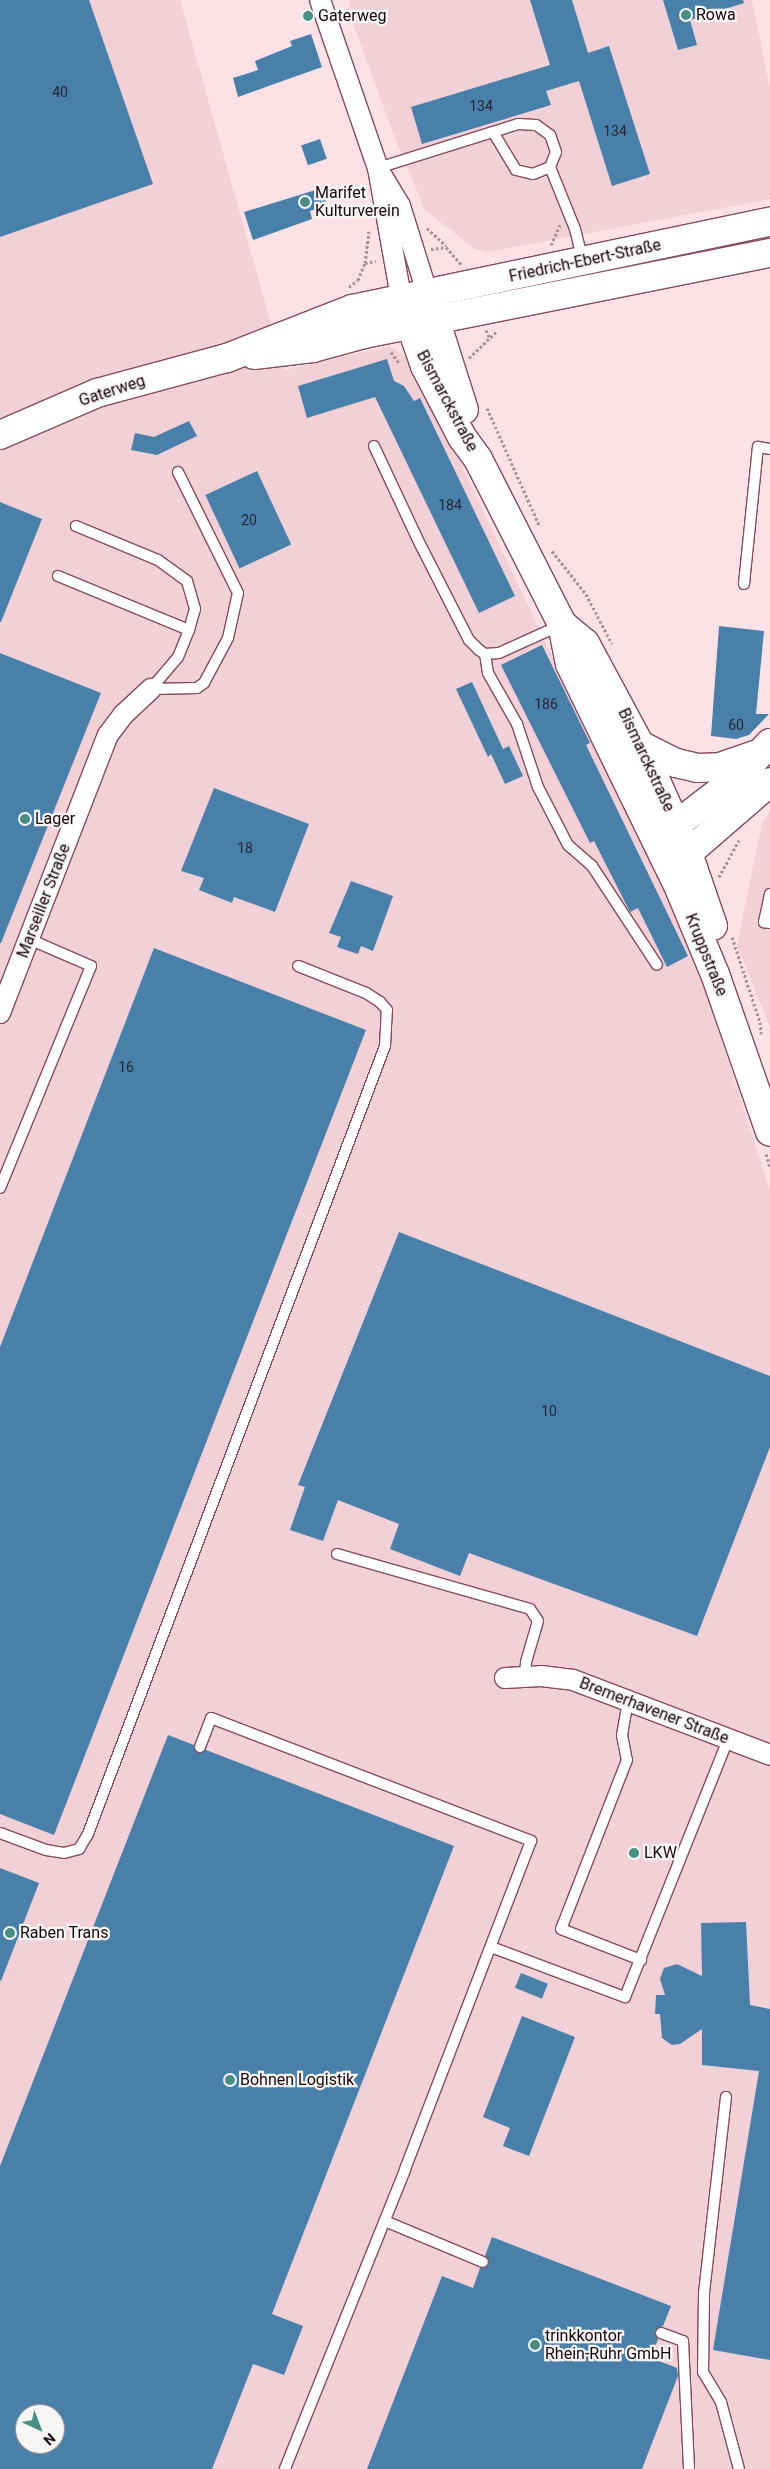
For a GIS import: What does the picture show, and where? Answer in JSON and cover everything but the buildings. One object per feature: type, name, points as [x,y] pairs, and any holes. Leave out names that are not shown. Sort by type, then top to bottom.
[{"type":"street","name":"Bismarckstraße","points":[[320,0],[378,168],[400,297],[422,323],[473,432],[478,459],[562,624],[570,664],[672,843]]},
{"type":"street","name":"Bismarckstraße","points":[[378,168],[400,206],[427,292],[422,323]]},
{"type":"street","name":"Friedrich-Ebert-Straße","points":[[400,297],[770,222]]},
{"type":"street","name":"Friedrich-Ebert-Straße","points":[[422,323],[770,253]]},
{"type":"street","name":"Gaterweg","points":[[0,435],[97,393],[227,358],[314,321],[400,297]]},
{"type":"street","name":"Gaterweg","points":[[227,358],[313,348],[422,323]]},
{"type":"street","name":"Bismarckstraße","points":[[562,624],[585,643],[640,745],[672,843]]},
{"type":"street","name":"Marseiller Straße","points":[[0,1013],[108,735],[124,714],[151,689]]},
{"type":"street","points":[[640,745],[676,763],[697,768],[720,767],[767,747]]},
{"type":"street","points":[[672,843],[767,747]]},
{"type":"street","points":[[672,843],[770,782]]},
{"type":"street","name":"Kruppstraße","points":[[672,843],[746,1024],[746,1062],[770,1132]]},
{"type":"street","name":"Bremerhavener Straße","points":[[515,1678],[573,1680],[770,1755]]},
{"type":"lane","points":[[378,168],[518,124],[536,125],[550,135],[556,152],[550,167],[583,261]]},
{"type":"lane","points":[[493,132],[516,170],[533,174],[550,167]]},
{"type":"lane","points":[[374,446],[465,631],[485,654],[488,673],[517,724],[538,787],[568,845],[592,866],[657,965]]},
{"type":"lane","points":[[744,584],[758,447],[770,449]]},
{"type":"lane","points":[[151,689],[197,688],[204,683],[228,638],[238,594],[178,472]]},
{"type":"lane","points":[[76,526],[178,572],[187,581],[194,597],[195,609],[189,630],[178,657],[151,689]]},
{"type":"lane","points":[[58,576],[189,630]]},
{"type":"lane","points":[[485,654],[508,650],[562,624]]},
{"type":"lane","points":[[770,894],[764,922],[770,923]]},
{"type":"lane","points":[[0,1188],[91,966],[29,939]]},
{"type":"lane","points":[[0,1833],[46,1850],[64,1853],[79,1849],[88,1834],[166,1623],[346,1158],[385,1046],[388,1010],[380,1002],[366,993],[298,966]]},
{"type":"lane","points":[[336,1554],[530,1609],[538,1621],[526,1662],[515,1678]]},
{"type":"lane","points":[[628,1701],[622,1735],[627,1760],[561,1929],[640,1960]]},
{"type":"lane","points":[[200,1747],[212,1718],[532,1841],[385,2221],[285,2469]]},
{"type":"lane","points":[[491,1947],[626,1998],[728,1739]]},
{"type":"lane","points":[[726,2098],[704,2294],[703,2372],[722,2402],[739,2469]]},
{"type":"lane","points":[[385,2221],[483,2262]]},
{"type":"lane","points":[[661,2333],[683,2342],[688,2469]]},
{"type":"path","points":[[550,248],[567,211]]},
{"type":"path","points":[[469,364],[472,358]]},
{"type":"path","points":[[484,400],[543,535]]},
{"type":"path","points":[[548,543],[586,594],[613,646]]},
{"type":"path","points":[[717,885],[739,839]]},
{"type":"path","points":[[731,933],[760,1022],[761,1039]]},
{"type":"shaded area","points":[[0,0],[180,0],[284,370],[391,346],[413,363],[694,955],[770,1190],[770,2469],[0,2469]]},
{"type":"shaded area","points":[[350,0],[752,0],[770,89],[770,199],[488,252],[475,249],[425,210],[395,138],[348,10]]},
{"type":"shaded area","points":[[770,811],[770,1027],[737,945],[762,823]]},
{"type":"place","name":"Rowa","points":[[686,15]]},
{"type":"place","name":"Gaterweg","points":[[308,16]]},
{"type":"place","name":"Marifet Kulturverein","points":[[305,202]]},
{"type":"place","name":"Lager","points":[[25,819]]},
{"type":"place","name":"LKW","points":[[634,1853]]},
{"type":"place","name":"Raben Trans","points":[[10,1933]]},
{"type":"place","name":"Bohnen Logistik","points":[[230,2080]]},
{"type":"place","name":"trinkkontor Rhein-Ruhr GmbH","points":[[535,2345]]}]
